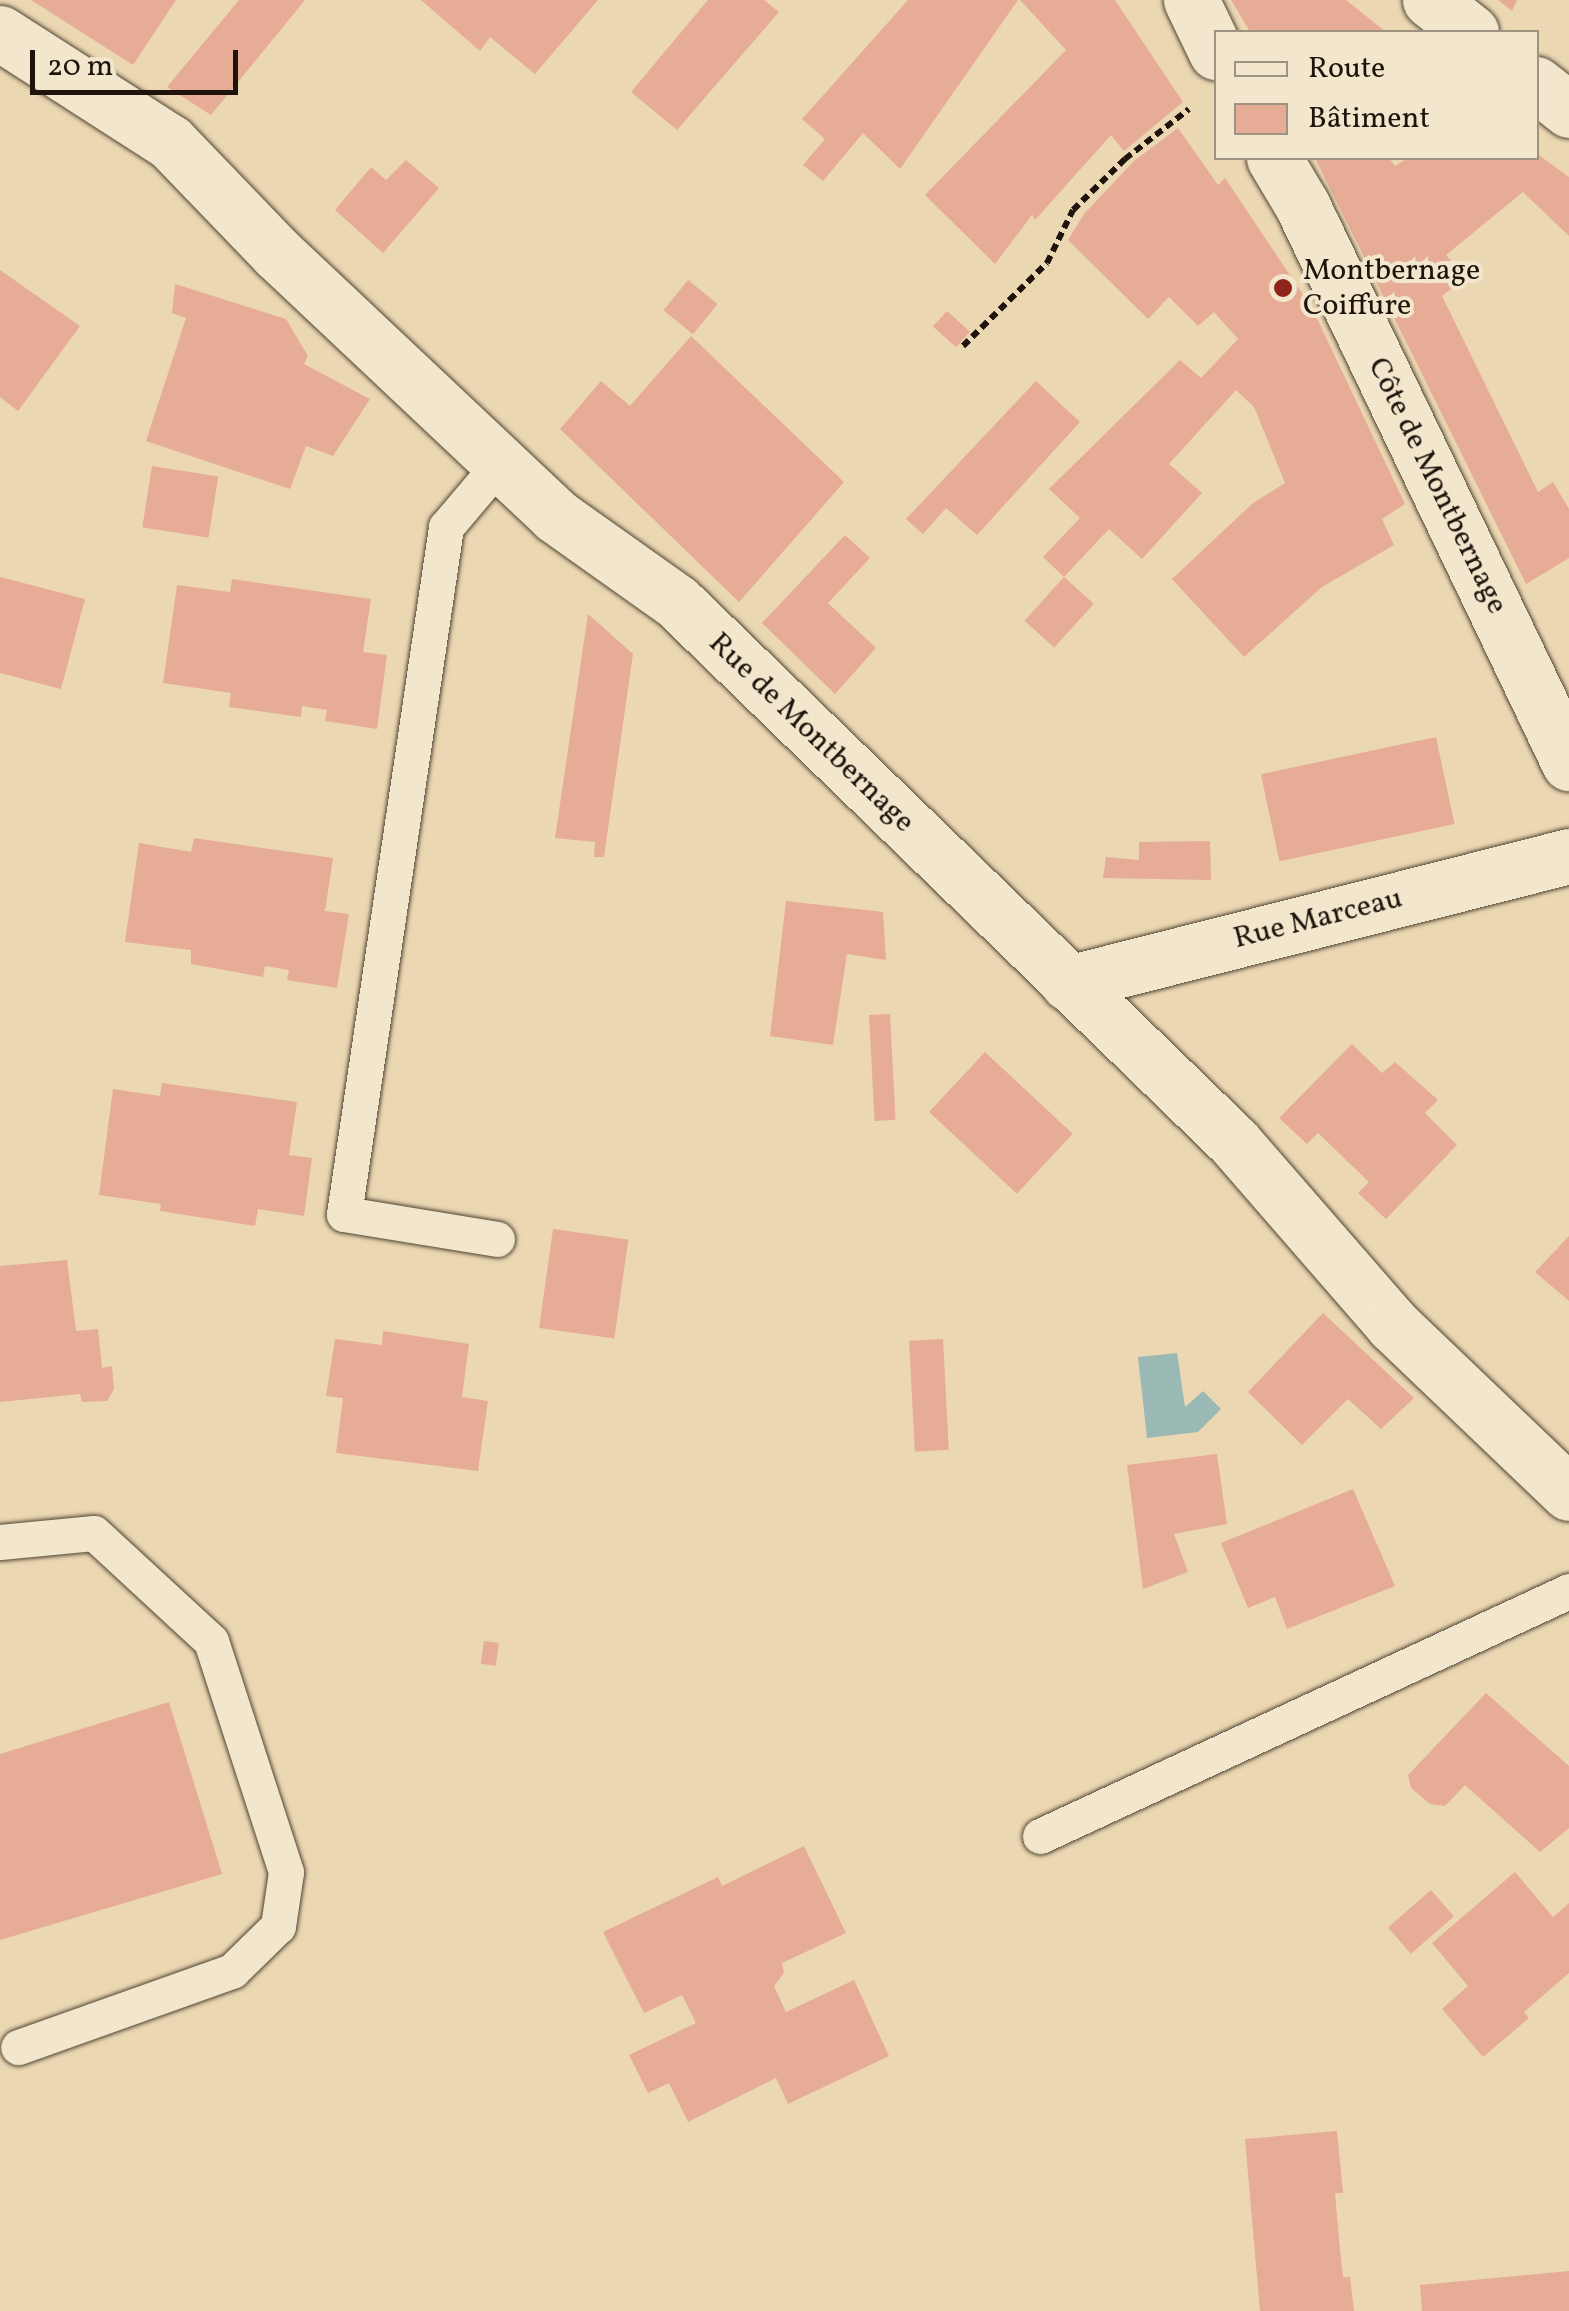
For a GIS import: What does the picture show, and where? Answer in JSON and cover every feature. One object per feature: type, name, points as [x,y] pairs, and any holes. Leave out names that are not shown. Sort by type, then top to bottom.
[{"type":"street","points":[[1191,0],[1209,78]]},
{"type":"street","points":[[1430,0],[1468,30]]},
{"type":"street","name":"Rue de Montbernage","points":[[0,34],[170,142],[277,253],[556,516],[677,602],[1234,1142],[1392,1325],[1569,1492]]},
{"type":"street","points":[[1539,86],[1569,110]]},
{"type":"street","name":"Côte de Montbernage","points":[[1275,160],[1302,205],[1569,763]]},
{"type":"street","name":"Rue Marceau","points":[[1068,983],[1569,856]]},
{"type":"lane","points":[[497,1240],[344,1214],[446,527],[500,463]]},
{"type":"lane","points":[[0,1542],[94,1533],[211,1641],[286,1872],[278,1926],[232,1970],[18,2047]]},
{"type":"lane","points":[[1040,1836],[1569,1591]]},
{"type":"path","points":[[964,346],[1048,263],[1073,210],[1209,78]]},
{"type":"water","points":[[1177,1353],[1185,1407],[1203,1391],[1221,1409],[1198,1432],[1147,1438],[1138,1357]]},
{"type":"building","points":[[31,0],[176,0],[133,65]]},
{"type":"building","points":[[239,0],[305,0],[211,115],[167,87]]},
{"type":"building","points":[[421,0],[598,0],[535,74],[490,37],[480,51]]},
{"type":"building","points":[[708,0],[764,0],[779,12],[677,130],[631,92]]},
{"type":"building","points":[[908,0],[1018,0],[900,169],[863,133],[823,181],[803,165],[825,139],[802,119]]},
{"type":"building","points":[[1020,0],[1115,0],[1183,102],[1124,151],[1111,135],[1035,220],[1032,215],[995,264],[925,195],[1066,50]]},
{"type":"building","points":[[1231,0],[1346,0],[1384,30],[1249,30]]},
{"type":"building","points":[[1498,0],[1517,0],[1512,11]]},
{"type":"building","points":[[1178,128],[1218,185],[1225,178],[1312,308],[1405,504],[1382,519],[1394,545],[1322,587],[1244,657],[1172,579],[1253,503],[1285,483],[1254,407],[1236,390],[1169,464],[1202,493],[1142,559],[1109,529],[1064,577],[1043,557],[1080,518],[1049,489],[1180,360],[1201,378],[1238,339],[1214,312],[1198,326],[1169,297],[1148,319],[1068,240],[1084,214],[1134,161]]},
{"type":"building","points":[[1539,155],[1569,177],[1569,236],[1523,192],[1446,255],[1466,278],[1442,296],[1538,492],[1553,482],[1569,509],[1569,558],[1526,584],[1316,160],[1390,160],[1395,166],[1405,160],[1539,160]]},
{"type":"building","points":[[406,160],[439,188],[383,253],[335,210],[371,167],[386,180]]},
{"type":"building","points":[[0,270],[80,326],[18,411],[0,397]]},
{"type":"building","points":[[688,280],[718,304],[693,334],[663,310]]},
{"type":"building","points":[[175,284],[286,319],[308,356],[304,364],[370,399],[333,456],[306,446],[290,489],[146,441],[186,318],[172,313]]},
{"type":"building","points":[[947,311],[970,332],[956,347],[933,327]]},
{"type":"building","points":[[691,336],[844,482],[739,602],[560,429],[601,381],[630,406]]},
{"type":"building","points":[[1036,381],[1080,422],[977,535],[946,508],[923,534],[906,519]]},
{"type":"building","points":[[152,466],[218,476],[208,538],[142,527]]},
{"type":"building","points":[[845,535],[870,558],[828,603],[876,648],[835,694],[762,623]]},
{"type":"building","points":[[0,577],[85,599],[61,689],[0,673]]},
{"type":"building","points":[[1064,577],[1094,604],[1054,648],[1025,621]]},
{"type":"building","points":[[232,579],[371,599],[363,652],[387,655],[377,729],[325,721],[327,710],[302,706],[301,717],[229,707],[231,693],[163,683],[177,585],[230,592]]},
{"type":"building","points":[[588,614],[633,654],[604,857],[594,857],[595,842],[555,838]]},
{"type":"building","points":[[1436,737],[1455,824],[1279,861],[1261,774]]},
{"type":"building","points":[[194,838],[333,858],[325,911],[349,914],[337,988],[287,980],[289,970],[265,966],[263,977],[191,964],[191,950],[125,942],[139,843],[191,852]]},
{"type":"building","points":[[1210,841],[1211,880],[1103,878],[1106,857],[1139,860],[1139,842]]},
{"type":"building","points":[[786,901],[883,912],[886,960],[847,954],[833,1045],[770,1036]]},
{"type":"building","points":[[890,1014],[896,1120],[875,1121],[869,1015]]},
{"type":"building","points":[[1352,1044],[1382,1073],[1395,1062],[1438,1100],[1425,1113],[1457,1145],[1386,1219],[1358,1193],[1369,1182],[1318,1133],[1307,1144],[1279,1118]]},
{"type":"building","points":[[985,1052],[1073,1134],[1017,1194],[929,1112]]},
{"type":"building","points":[[162,1083],[297,1102],[289,1155],[312,1158],[304,1216],[258,1209],[255,1226],[160,1211],[161,1204],[99,1195],[113,1089],[160,1096]]},
{"type":"building","points":[[553,1229],[628,1240],[614,1339],[539,1328]]},
{"type":"building","points":[[1569,1236],[1569,1301],[1535,1272]]},
{"type":"building","points":[[67,1260],[76,1331],[98,1329],[102,1368],[112,1366],[114,1389],[107,1401],[82,1402],[80,1394],[0,1402],[0,1266]]},
{"type":"building","points":[[1323,1313],[1414,1398],[1381,1429],[1348,1399],[1302,1445],[1248,1392]]},
{"type":"building","points":[[383,1331],[469,1344],[462,1397],[488,1401],[478,1471],[336,1453],[343,1398],[326,1396],[335,1339],[382,1345]]},
{"type":"building","points":[[943,1339],[949,1450],[915,1452],[909,1341]]},
{"type":"building","points":[[1217,1454],[1227,1524],[1174,1534],[1188,1572],[1143,1589],[1127,1465]]},
{"type":"building","points":[[1353,1489],[1395,1586],[1287,1629],[1275,1597],[1248,1608],[1221,1543]]},
{"type":"building","points":[[484,1641],[499,1643],[496,1666],[481,1664]]},
{"type":"building","points":[[1486,1693],[1569,1766],[1569,1828],[1540,1852],[1465,1785],[1445,1806],[1430,1804],[1411,1788],[1408,1775]]},
{"type":"building","points":[[169,1702],[222,1874],[0,1940],[0,1754]]},
{"type":"building","points":[[804,1846],[846,1933],[782,1963],[784,1973],[774,1986],[786,2012],[854,1980],[889,2056],[788,2104],[776,2078],[688,2122],[669,2083],[648,2093],[629,2055],[696,2023],[682,1995],[644,2013],[603,1932],[718,1877],[722,1886]]},
{"type":"building","points":[[1515,1872],[1553,1917],[1569,1903],[1569,1973],[1524,2012],[1529,2018],[1483,2057],[1442,2009],[1468,1986],[1432,1943]]},
{"type":"building","points":[[1431,1890],[1454,1916],[1411,1954],[1388,1927]]},
{"type":"building","points":[[1337,2131],[1343,2193],[1335,2193],[1339,2239],[1343,2277],[1350,2277],[1354,2311],[1260,2311],[1245,2139]]},
{"type":"building","points":[[1569,2271],[1569,2311],[1422,2311],[1420,2285]]},
{"type":"place","name":"Montbernage Coiffure","points":[[1283,288]]}]
